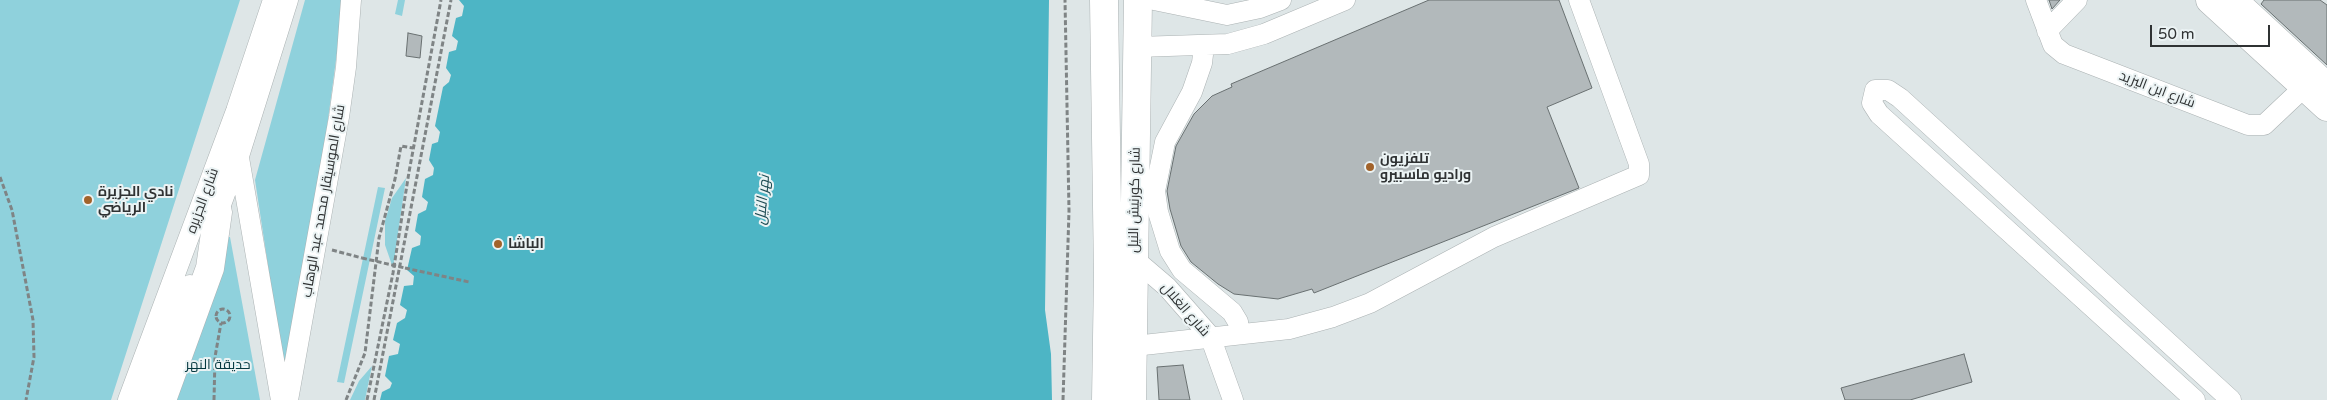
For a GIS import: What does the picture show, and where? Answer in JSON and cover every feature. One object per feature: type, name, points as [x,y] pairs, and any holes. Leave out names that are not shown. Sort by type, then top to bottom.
[{"type":"highway","name":"شارع كورنيش النيل","points":[[1104,0],[1108,275],[1106,400]]},
{"type":"highway","name":"شارع كورنيش النيل","points":[[1132,400],[1138,0]]},
{"type":"highway","points":[[2210,0],[2327,107]]},
{"type":"highway","points":[[162,400],[210,268],[218,212]]},
{"type":"main road","points":[[2196,0],[2327,117]]},
{"type":"main road","points":[[2235,0],[2327,85]]},
{"type":"street","name":"شارع الجزيره","points":[[128,400],[236,111],[273,0]]},
{"type":"street","name":"شارع الجزيره","points":[[145,400],[239,156],[288,0]]},
{"type":"street","name":"شارع الموسيقار محمد عبد الوهاب","points":[[288,400],[339,117],[346,67],[351,0]]},
{"type":"street","points":[[1154,0],[1227,15],[1260,8],[1281,0]]},
{"type":"street","points":[[1138,47],[1228,44],[1264,34],[1345,0]]},
{"type":"street","points":[[1134,346],[1210,336],[1289,329],[1333,317],[1370,303],[1494,237],[1639,175],[1639,164],[1579,0]]},
{"type":"street","name":"شارع ابن اليزيد","points":[[2036,0],[2053,45],[2064,54],[2248,126],[2264,125],[2298,92]]},
{"type":"street","points":[[2047,31],[2077,0]]},
{"type":"street","points":[[1204,46],[1202,63],[1192,92],[1165,142],[1155,191],[1158,212],[1170,251],[1182,270],[1232,312],[1238,322],[1240,334]]},
{"type":"street","points":[[2195,400],[1879,114],[1872,103],[1875,90],[1888,90],[1900,98],[2230,400]]},
{"type":"street","points":[[239,156],[281,400]]},
{"type":"street","name":"شارع الغلال","points":[[1133,258],[1166,286],[1210,336],[1233,400]]},
{"type":"path","points":[[367,400],[393,272],[442,0]]},
{"type":"path","points":[[374,400],[451,0]]},
{"type":"path","points":[[1063,400],[1069,210],[1065,0]]},
{"type":"path","points":[[346,400],[365,353],[380,238],[401,146],[414,148]]},
{"type":"path","points":[[0,177],[12,210],[33,320],[34,357],[26,400]]},
{"type":"path","points":[[317,245],[362,258],[469,282]]},
{"type":"path","points":[[223,308],[229,312],[230,318],[226,323],[221,323],[217,320],[216,314],[223,308]]},
{"type":"path","points":[[214,400],[215,357],[221,323]]},
{"type":"green space","name":"نادي الجزيرة الرياضي","points":[[0,0],[240,0],[111,400],[0,400]]},
{"type":"green space","points":[[305,0],[344,0],[315,217],[284,371],[255,180]]},
{"type":"green space","points":[[398,0],[405,0],[402,16],[395,14]]},
{"type":"green space","points":[[406,178],[393,268],[385,245],[385,221],[392,198]]},
{"type":"green space","points":[[378,187],[385,188],[344,383],[337,382]]},
{"type":"green space","name":"حديقة النهر","points":[[225,237],[230,237],[260,400],[169,400]]},
{"type":"green space","points":[[372,366],[365,400],[350,400],[359,381]]},
{"type":"water","name":"نهر النيل","points":[[459,0],[1049,0],[1045,310],[1051,354],[1052,400],[380,400],[382,392],[390,388],[392,383],[385,376],[389,356],[398,354],[400,344],[393,340],[397,323],[405,318],[407,310],[400,305],[404,286],[413,285],[414,276],[407,270],[412,248],[420,245],[421,236],[415,231],[418,214],[426,210],[428,202],[422,197],[425,179],[433,175],[434,168],[429,160],[432,144],[438,142],[440,132],[435,126],[443,87],[449,82],[451,75],[446,68],[449,52],[456,50],[458,41],[452,36],[456,18],[462,16],[464,6]]},
{"type":"building","name":"تلفزيون وراديو ماسبيرو","points":[[1429,0],[1559,0],[1592,88],[1547,107],[1579,188],[1314,293],[1312,289],[1278,299],[1234,294],[1218,284],[1191,262],[1181,246],[1170,209],[1167,191],[1176,146],[1194,114],[1212,96],[1232,87],[1231,84]]},
{"type":"building","points":[[2049,0],[2060,0],[2052,9]]},
{"type":"building","points":[[2264,0],[2320,0],[2327,5],[2327,65],[2261,4]]},
{"type":"building","points":[[408,33],[422,36],[420,58],[406,56]]},
{"type":"building","points":[[1964,354],[1972,382],[1910,400],[1845,400],[1841,388]]},
{"type":"building","points":[[1183,365],[1190,400],[1159,400],[1157,367]]},
{"type":"place","name":"تلفزيون وراديو ماسبيرو","points":[[1370,167]]},
{"type":"place","name":"نادي الجزيرة الرياضي","points":[[88,200]]},
{"type":"place","name":"الباشا","points":[[498,244]]}]
